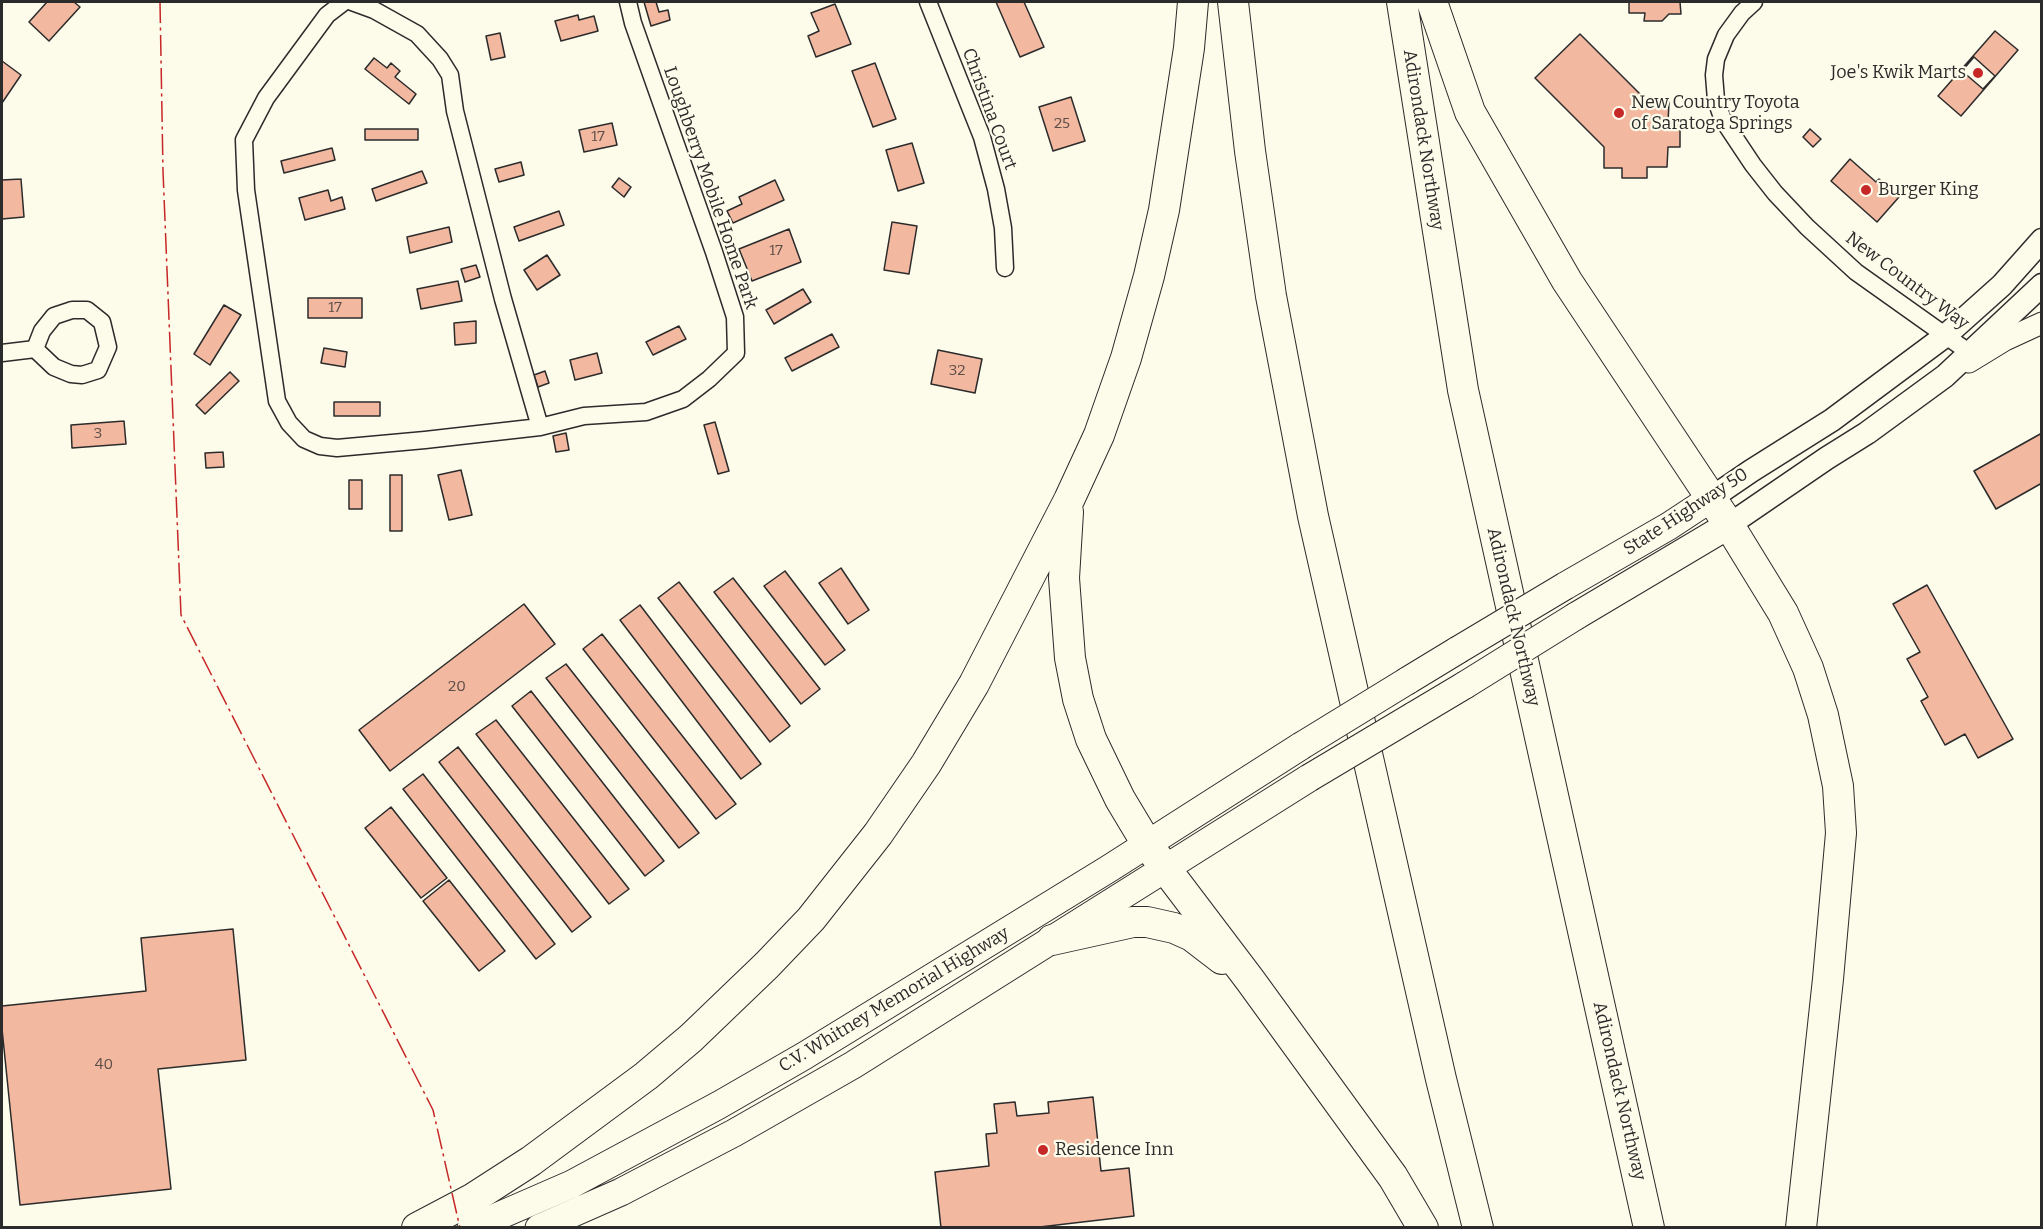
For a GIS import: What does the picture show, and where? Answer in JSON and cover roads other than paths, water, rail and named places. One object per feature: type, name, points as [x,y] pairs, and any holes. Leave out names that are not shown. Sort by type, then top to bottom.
[{"type":"highway","points":[[417,1227],[472,1199],[531,1161],[646,1076],[731,1000],[811,919],[878,834],[953,722],[1069,500],[1103,424],[1126,358],[1149,276],[1164,210],[1189,48],[1193,2]]},
{"type":"highway","points":[[1233,2],[1250,151],[1271,296],[1313,516],[1438,1067],[1478,1227]]},
{"type":"highway","name":"Adirondack Northway","points":[[1401,2],[1463,390],[1650,1227]]},
{"type":"highway","points":[[1432,2],[1470,112],[1487,143],[1567,281],[1729,525],[1783,613],[1808,668],[1830,744],[1840,797],[1840,862],[1801,1227]]},
{"type":"highway","name":"State Highway 50","points":[[1301,746],[1565,586],[1669,526],[1710,499]]},
{"type":"highway","points":[[1069,500],[1064,578],[1070,658],[1078,699],[1091,739],[1120,799],[1147,844],[1250,980],[1393,1177],[1423,1227]]},
{"type":"highway","name":"State Highway 50","points":[[1309,778],[1729,525]]},
{"type":"highway","name":"C.V. Whitney Memorial Highway","points":[[471,1227],[572,1184],[719,1105],[804,1056],[1301,746]]},
{"type":"highway","name":"C.V. Whitney Memorial Highway","points":[[539,1227],[621,1192],[734,1133],[853,1065],[1309,778]]},
{"type":"highway","points":[[1052,940],[1133,922],[1147,922],[1174,928],[1192,936],[1250,980]]},
{"type":"main road","name":"State Highway 50","points":[[1710,499],[1832,420],[1945,336],[2002,285],[2042,240]]},
{"type":"main road","name":"State Highway 50","points":[[1729,525],[1867,433],[1945,376],[2042,285]]},
{"type":"street","name":"Loughberry Mobile Home Park","points":[[344,2],[327,15],[266,98],[244,141],[246,190],[277,401],[289,423],[304,439],[320,446],[337,448],[540,427],[584,416],[646,412],[683,399],[709,379],[735,353],[735,317],[633,23],[628,2]]},
{"type":"street","points":[[352,2],[374,10],[417,34],[440,59],[450,75],[455,111],[503,299],[540,427]]},
{"type":"street","name":"Christina Court","points":[[928,2],[982,137],[996,189],[1003,228],[1005,268]]},
{"type":"street","name":"New Country Way","points":[[1754,2],[1742,13],[1726,35],[1716,59],[1714,75],[1716,100],[1724,120],[1753,165],[1775,193],[1807,227],[1856,272],[1970,353]]},
{"type":"street","points":[[2,353],[35,350],[54,367],[71,374],[82,375],[98,370],[108,347],[102,322],[87,310],[72,310],[54,316],[42,331],[35,350]]},
{"type":"street","points":[[1945,376],[2005,340],[2042,323]]},
{"type":"place","name":"Joe's Kwik Marts","points":[[1978,73]]},
{"type":"place","name":"New Country Toyota of Saratoga Springs","points":[[1619,113]]},
{"type":"place","name":"Burger King","points":[[1866,190]]},
{"type":"place","name":"Residence Inn","points":[[1043,1150]]}]
